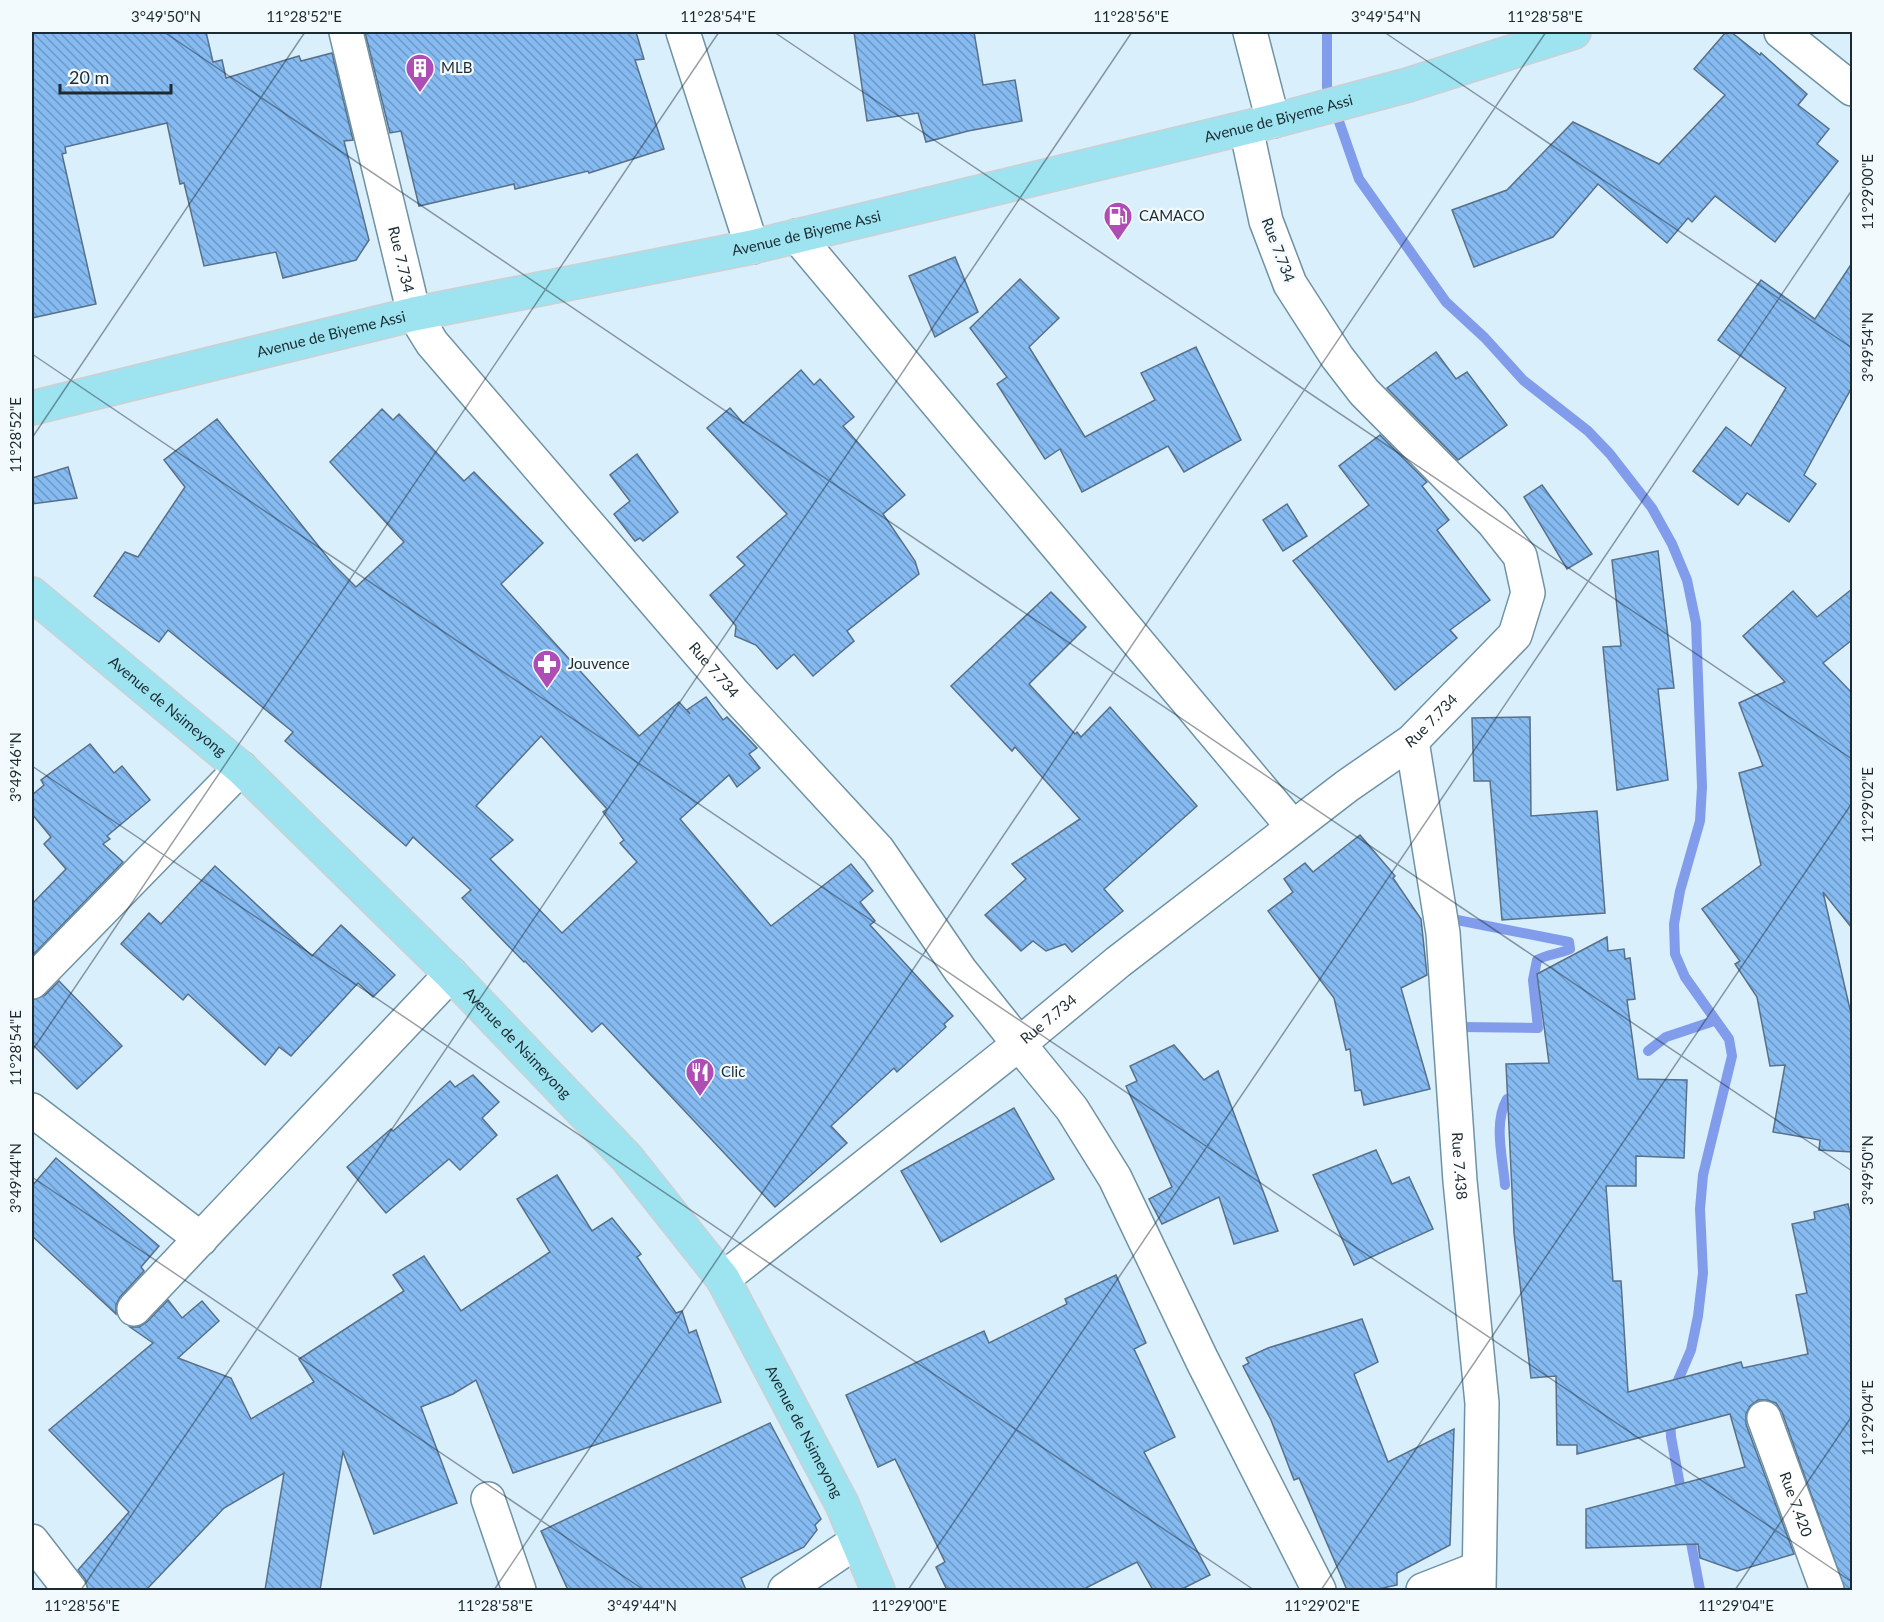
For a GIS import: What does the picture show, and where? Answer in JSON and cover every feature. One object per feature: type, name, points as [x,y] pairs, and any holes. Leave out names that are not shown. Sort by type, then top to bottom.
[{"type":"main road","name":"Avenue de Biyeme Assi","points":[[32,408],[414,315],[752,247],[1260,124],[1408,85],[1574,32]]},
{"type":"main road","name":"Avenue de Nsimeyong","points":[[32,594],[241,768],[452,974],[627,1158],[723,1279],[842,1504],[878,1590]]},
{"type":"street","name":"Rue 7.734","points":[[346,32],[414,315],[432,344],[736,696],[878,849],[960,970],[1019,1044],[1118,962],[1293,827],[1412,741],[1515,635],[1528,593],[1520,556],[1493,522],[1364,392],[1337,357],[1290,284],[1266,220],[1260,124],[1250,32]]},
{"type":"street","points":[[683,32],[752,247]]},
{"type":"street","points":[[1781,32],[1852,89]]},
{"type":"street","points":[[797,236],[1293,827]]},
{"type":"street","name":"Rue 7.438","points":[[1412,741],[1443,933],[1460,1181],[1482,1403],[1478,1580]]},
{"type":"street","points":[[32,982],[241,768]]},
{"type":"street","points":[[134,1309],[452,974]]},
{"type":"street","points":[[723,1279],[1019,1044],[1072,1109],[1115,1178],[1202,1360],[1319,1590]]},
{"type":"street","points":[[32,1110],[201,1239]]},
{"type":"street","name":"Rue 7.420","points":[[1764,1418],[1827,1590]]},
{"type":"street","points":[[488,1499],[519,1590]]},
{"type":"street","points":[[32,1540],[70,1590]]},
{"type":"street","points":[[785,1590],[857,1541]]},
{"type":"street","points":[[1423,1590],[1478,1580]]},
{"type":"street","points":[[1845,1590],[1852,1587]]},
{"type":"building","points":[[32,32],[206,32],[213,62],[222,60],[226,78],[299,56],[301,61],[332,53],[353,140],[344,141],[369,240],[356,260],[283,278],[276,252],[204,266],[184,183],[180,184],[167,123],[65,147],[66,153],[62,154],[96,304],[32,318]]},
{"type":"building","points":[[365,32],[636,32],[644,59],[635,60],[664,149],[589,173],[588,171],[515,189],[514,184],[419,206],[401,131],[390,133]]},
{"type":"building","points":[[854,32],[974,32],[983,85],[1015,80],[1022,121],[926,142],[918,113],[867,121]]},
{"type":"building","points":[[1726,32],[1731,32],[1760,55],[1761,53],[1807,94],[1798,105],[1829,129],[1817,144],[1838,161],[1775,242],[1715,196],[1692,222],[1688,218],[1667,243],[1598,184],[1553,237],[1474,267],[1452,210],[1507,190],[1573,122],[1659,164],[1725,95],[1694,69]]},
{"type":"building","points":[[955,257],[978,312],[935,337],[909,276]]},
{"type":"building","points":[[1852,263],[1852,387],[1804,475],[1816,484],[1789,522],[1747,493],[1738,505],[1693,471],[1726,427],[1751,446],[1786,388],[1718,340],[1761,280],[1815,319]]},
{"type":"building","points":[[1020,279],[1059,318],[1029,347],[1085,437],[1155,400],[1141,373],[1196,347],[1241,440],[1184,472],[1168,446],[1082,492],[1060,449],[1045,459],[997,384],[1007,377],[970,328]]},
{"type":"building","points":[[1436,352],[1456,379],[1467,372],[1507,425],[1458,460],[1387,388]]},
{"type":"building","points":[[801,370],[814,385],[820,379],[854,417],[843,426],[905,495],[883,514],[915,561],[919,574],[847,631],[854,641],[813,676],[794,654],[777,669],[756,645],[735,636],[736,626],[710,595],[745,565],[737,557],[787,514],[707,428],[730,408],[743,423]]},
{"type":"building","points":[[382,409],[393,420],[399,414],[464,481],[474,472],[543,543],[501,584],[639,736],[679,702],[690,714],[687,710],[706,697],[723,720],[727,717],[757,748],[749,754],[760,768],[737,787],[729,775],[680,819],[771,926],[851,864],[873,891],[860,902],[875,921],[870,925],[953,1016],[944,1024],[946,1027],[897,1072],[894,1068],[831,1126],[847,1143],[775,1207],[602,1023],[592,1032],[462,898],[471,890],[413,837],[406,846],[285,741],[293,732],[168,630],[159,642],[94,596],[125,552],[138,557],[185,487],[164,460],[217,419],[332,563],[356,587],[404,542],[330,462]],"holes":[[[541,736],[607,809],[603,812],[624,840],[620,843],[637,862],[562,933],[490,859],[513,840],[476,806]]]},
{"type":"building","points":[[1380,435],[1427,482],[1422,486],[1449,520],[1437,530],[1490,600],[1450,630],[1457,638],[1395,690],[1293,561],[1369,505],[1339,466]]},
{"type":"building","points":[[637,454],[678,512],[643,541],[640,538],[635,541],[614,514],[630,501],[610,475]]},
{"type":"building","points":[[68,467],[77,498],[32,504],[32,478]]},
{"type":"building","points":[[1542,485],[1592,554],[1567,569],[1524,497]]},
{"type":"building","points":[[1287,504],[1307,536],[1283,551],[1263,520]]},
{"type":"building","points":[[1658,551],[1674,688],[1658,689],[1668,780],[1617,790],[1603,647],[1621,646],[1612,560]]},
{"type":"building","points":[[1852,589],[1852,640],[1823,663],[1852,693],[1852,928],[1823,892],[1852,1018],[1852,1152],[1819,1150],[1820,1140],[1773,1132],[1785,1065],[1770,1066],[1757,997],[1735,964],[1740,961],[1702,909],[1761,865],[1739,773],[1763,766],[1739,703],[1785,682],[1743,636],[1793,591],[1817,617]]},
{"type":"building","points":[[1051,592],[1086,627],[1029,684],[1075,734],[1077,732],[1081,737],[1110,707],[1197,806],[1104,889],[1123,911],[1072,952],[1065,944],[1046,951],[1033,941],[1021,951],[985,915],[1026,879],[1012,864],[1080,819],[1015,747],[1012,751],[951,686]]},
{"type":"building","points":[[1530,717],[1531,816],[1597,811],[1605,913],[1502,920],[1490,781],[1474,781],[1472,718]]},
{"type":"building","points":[[90,744],[114,773],[122,766],[150,800],[107,836],[110,839],[103,844],[123,862],[32,956],[32,904],[66,869],[44,844],[51,837],[32,814],[32,795],[44,785],[41,780]]},
{"type":"building","points":[[1360,835],[1395,876],[1393,878],[1421,919],[1427,975],[1401,988],[1430,1089],[1364,1105],[1361,1090],[1355,1091],[1350,1049],[1346,1050],[1334,998],[1268,911],[1293,892],[1284,879],[1305,863],[1313,872]]},
{"type":"building","points":[[215,866],[312,956],[341,925],[395,975],[373,997],[358,983],[291,1056],[279,1047],[265,1065],[188,994],[183,1000],[121,944],[149,913],[161,924]]},
{"type":"building","points":[[1607,937],[1608,951],[1624,949],[1625,959],[1630,958],[1635,999],[1627,1000],[1638,1079],[1687,1080],[1684,1158],[1636,1156],[1636,1186],[1606,1186],[1613,1281],[1621,1281],[1628,1392],[1741,1362],[1743,1368],[1808,1354],[1796,1295],[1807,1293],[1792,1224],[1815,1219],[1814,1212],[1848,1204],[1852,1222],[1852,1590],[1845,1590],[1782,1412],[1776,1403],[1767,1400],[1758,1400],[1750,1406],[1746,1414],[1746,1424],[1794,1554],[1737,1571],[1700,1558],[1698,1544],[1586,1548],[1586,1509],[1745,1467],[1730,1414],[1577,1454],[1577,1445],[1557,1445],[1556,1376],[1531,1378],[1514,1233],[1506,1064],[1549,1063],[1537,974]]},
{"type":"building","points":[[59,981],[122,1046],[77,1089],[32,1044],[32,1000],[45,995]]},
{"type":"building","points":[[1174,1045],[1204,1080],[1218,1071],[1278,1231],[1234,1244],[1219,1197],[1162,1224],[1149,1199],[1172,1187],[1126,1086],[1137,1081],[1130,1066]]},
{"type":"building","points":[[473,1075],[499,1102],[482,1118],[497,1135],[460,1170],[449,1159],[386,1213],[347,1167],[391,1129],[393,1131],[450,1081],[455,1087]]},
{"type":"building","points":[[1014,1108],[1054,1179],[941,1242],[901,1171]]},
{"type":"building","points":[[1376,1150],[1392,1184],[1409,1177],[1433,1229],[1354,1265],[1313,1175]]},
{"type":"building","points":[[56,1158],[159,1246],[141,1267],[144,1271],[120,1297],[116,1305],[116,1314],[32,1236],[32,1186]]},
{"type":"building","points":[[557,1175],[592,1231],[612,1218],[641,1254],[637,1257],[676,1313],[682,1311],[689,1333],[696,1330],[721,1402],[513,1473],[476,1380],[453,1394],[421,1407],[457,1503],[374,1534],[343,1452],[320,1590],[265,1590],[284,1473],[224,1508],[146,1590],[88,1590],[85,1579],[78,1570],[129,1512],[49,1430],[153,1343],[130,1327],[139,1327],[147,1322],[168,1300],[182,1318],[202,1301],[219,1321],[178,1358],[231,1378],[251,1419],[314,1382],[299,1359],[404,1291],[393,1275],[424,1256],[461,1311],[550,1252],[517,1199]]},
{"type":"building","points":[[1116,1275],[1146,1343],[1134,1349],[1175,1437],[1144,1452],[1210,1575],[1180,1590],[1153,1590],[1137,1562],[1082,1590],[947,1590],[936,1567],[945,1562],[895,1459],[878,1467],[846,1395],[984,1331],[989,1343],[1067,1304],[1065,1299]]},
{"type":"building","points":[[1362,1319],[1378,1362],[1354,1374],[1388,1462],[1454,1429],[1450,1545],[1397,1573],[1397,1585],[1374,1590],[1347,1590],[1299,1478],[1294,1480],[1271,1420],[1243,1366],[1249,1363],[1246,1358],[1268,1348]]},
{"type":"building","points":[[770,1423],[821,1519],[815,1525],[817,1530],[804,1547],[741,1578],[746,1590],[568,1590],[541,1531]]},
{"type":"waterway","points":[[1327,32],[1327,87],[1359,179],[1446,302],[1485,338],[1523,380],[1588,431],[1610,454],[1652,508],[1672,544],[1687,580],[1696,623],[1702,787],[1700,821],[1680,891],[1674,924],[1675,954],[1685,977],[1729,1039],[1732,1056],[1703,1175],[1700,1209],[1703,1273],[1698,1316],[1691,1350],[1673,1392]]},
{"type":"waterway","points":[[1447,918],[1569,942],[1570,949],[1537,960],[1533,980],[1538,1028],[1460,1027]]},
{"type":"waterway","points":[[1648,1051],[1666,1037],[1714,1021]]},
{"type":"waterway","points":[[1505,1185],[1500,1119],[1507,1099],[1520,1103]]},
{"type":"waterway","points":[[1670,1417],[1671,1437],[1682,1496]]},
{"type":"waterway","points":[[1689,1532],[1700,1590]]},
{"type":"place","name":"MLB","points":[[420,94]]},
{"type":"place","name":"CAMACO","points":[[1118,242]]},
{"type":"place","name":"Jouvence","points":[[547,690]]},
{"type":"place","name":"Clic","points":[[700,1098]]}]
